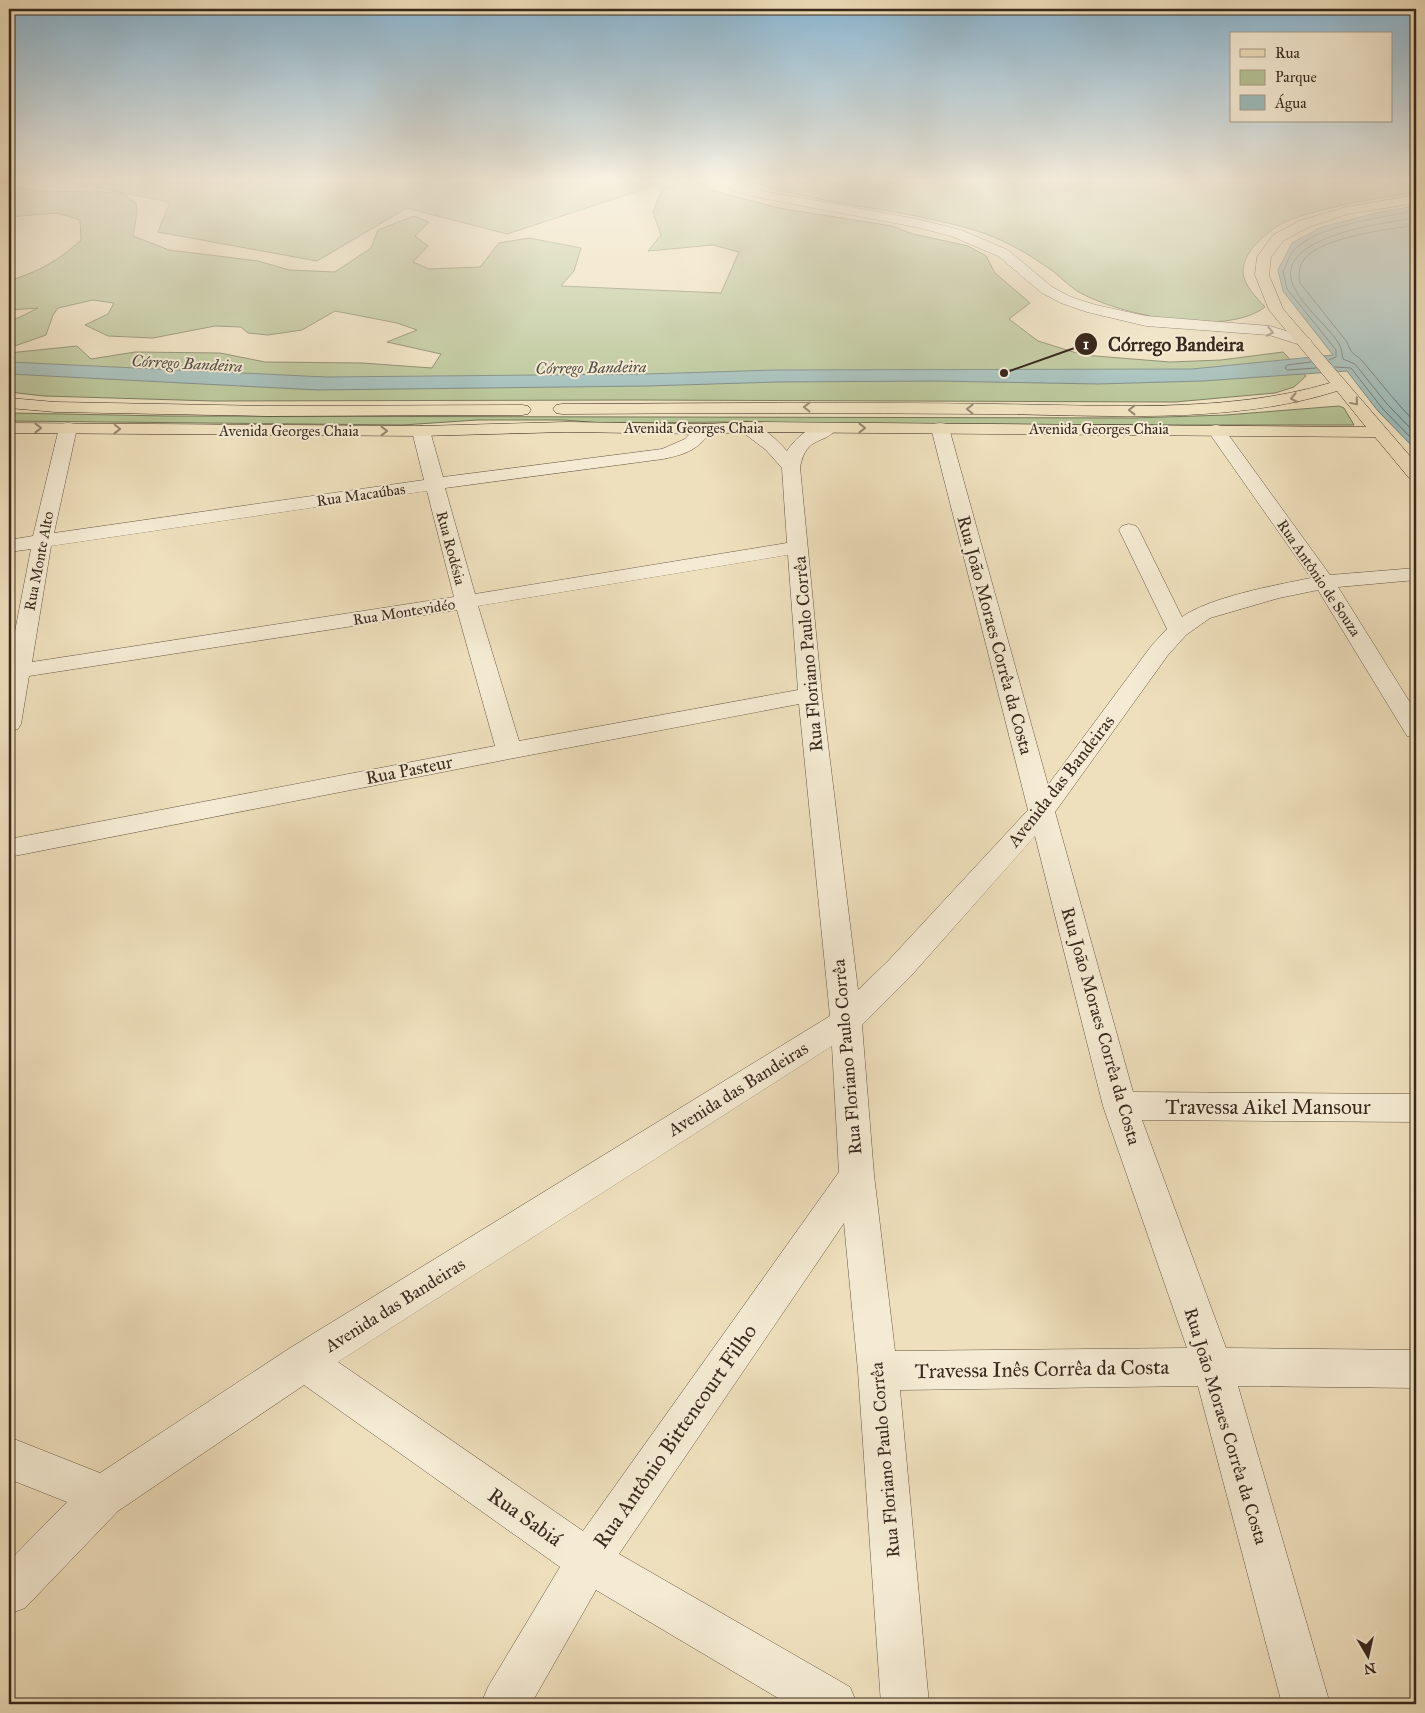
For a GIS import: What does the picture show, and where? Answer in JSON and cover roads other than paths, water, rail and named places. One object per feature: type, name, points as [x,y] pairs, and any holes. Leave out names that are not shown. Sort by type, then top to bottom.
[{"type":"main road","points":[[1264,258],[1262,275],[1276,310],[1416,474]]},
{"type":"main road","name":"Avenida Georges Chaia","points":[[9,403],[55,407],[268,411],[785,407],[1185,409],[1271,402],[1298,397],[1336,379]]},
{"type":"main road","points":[[747,427],[758,416],[785,407]]},
{"type":"main road","points":[[566,428],[579,423],[585,418],[584,409]]},
{"type":"main road","name":"Avenida Georges Chaia","points":[[11,430],[68,428],[186,431],[421,431],[747,427],[1380,432]]},
{"type":"street","points":[[1009,258],[1047,290],[1066,300],[1117,316],[1162,323],[1270,331],[1307,346]]},
{"type":"street","points":[[1205,326],[1246,322],[1276,310]]},
{"type":"street","points":[[747,427],[772,446],[791,468]]},
{"type":"street","name":"Rua Monte Alto","points":[[9,724],[13,672],[68,428]]},
{"type":"street","name":"Rua Floriano Paulo Corrêa","points":[[828,428],[804,441],[794,452],[791,468],[810,695],[846,1021],[857,1175],[878,1371],[905,1704]]},
{"type":"street","name":"Rua João Moraes Corrêa da Costa","points":[[940,428],[1120,1106],[1213,1367],[1306,1704]]},
{"type":"street","name":"Rua Macaúbas","points":[[9,546],[434,484],[663,454],[686,448],[696,442],[704,429]]},
{"type":"street","name":"Rua Antônio de Souza","points":[[1216,430],[1324,582],[1416,730]]},
{"type":"street","name":"Rua Rodésia","points":[[421,431],[466,602],[509,750]]},
{"type":"street","points":[[1129,530],[1178,630]]},
{"type":"street","name":"Rua Montevidéo","points":[[13,672],[466,602],[799,547]]},
{"type":"street","name":"Avenida das Bandeiras","points":[[9,1592],[103,1496],[304,1362],[846,1021],[899,969],[1042,811],[1160,650],[1178,630],[1202,613],[1275,592],[1324,582],[1416,574]]},
{"type":"street","name":"Rua Pasteur","points":[[9,848],[509,750],[810,695]]},
{"type":"street","name":"Travessa Aikel Mansour","points":[[1120,1106],[1416,1108]]},
{"type":"street","name":"Rua Antônio Bittencourt Filho","points":[[505,1704],[588,1561],[857,1175]]},
{"type":"street","name":"Rua Sabiá","points":[[304,1362],[588,1561],[833,1704]]},
{"type":"street","name":"Travessa Inês Corrêa da Costa","points":[[878,1371],[1213,1367],[1416,1369]]},
{"type":"street","points":[[9,1458],[103,1496]]},
{"type":"water","points":[[1284,258],[1416,258],[1416,450],[1378,411],[1347,371],[1203,381],[1098,384],[936,381],[778,382],[647,386],[318,390],[9,374],[9,362],[326,377],[646,374],[775,370],[1192,369],[1333,355],[1283,291],[1278,270]]},
{"type":"place","name":"Córrego Bandeira","points":[[1004,373]]}]
